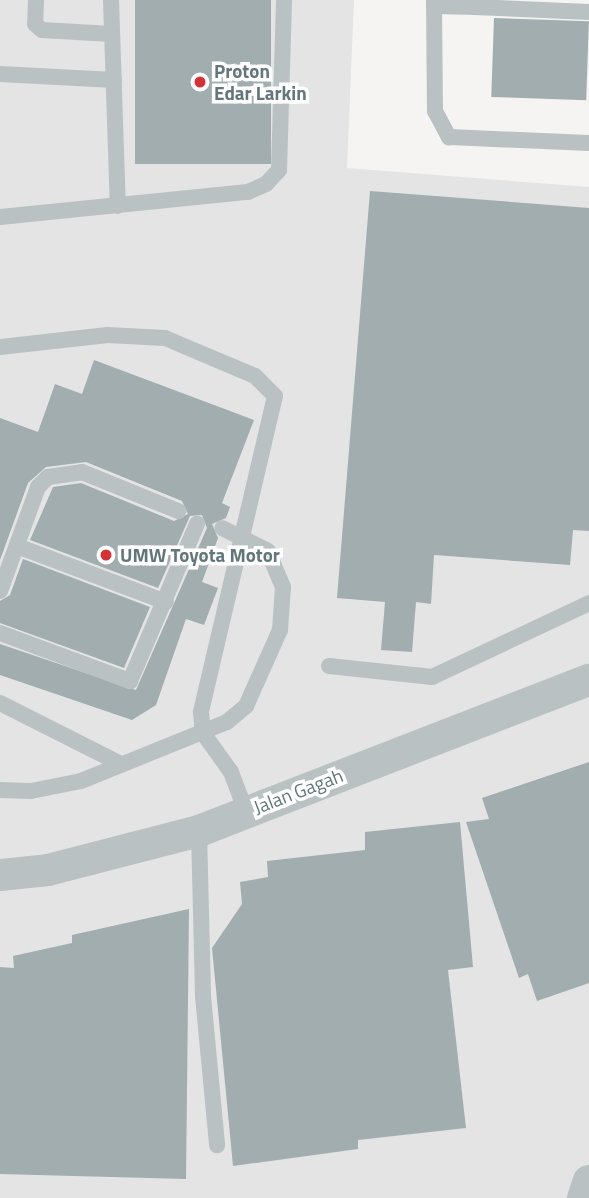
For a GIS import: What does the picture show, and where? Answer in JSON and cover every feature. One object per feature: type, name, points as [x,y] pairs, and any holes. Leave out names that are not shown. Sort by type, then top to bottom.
[{"type":"street","name":"Jalan Gagah","points":[[0,875],[48,870],[199,831],[589,680]]},
{"type":"street","points":[[583,1198],[589,1181]]},
{"type":"lane","points":[[36,0],[35,24],[42,30],[111,34]]},
{"type":"lane","points":[[111,0],[118,206]]},
{"type":"lane","points":[[0,218],[248,192],[266,184],[279,170],[284,0]]},
{"type":"lane","points":[[589,12],[475,3],[434,3],[435,111],[449,137],[589,143]]},
{"type":"lane","points":[[0,74],[114,80]]},
{"type":"lane","points":[[0,347],[135,334],[164,338],[268,386],[276,406],[246,539],[203,688],[203,733],[231,772],[246,811]]},
{"type":"lane","points":[[0,591],[38,487],[66,471],[82,472],[178,511]]},
{"type":"lane","points":[[0,633],[131,681],[197,524]]},
{"type":"lane","points":[[0,790],[31,791],[81,781],[120,763],[203,733],[246,706],[280,630],[281,571],[268,551],[222,528]]},
{"type":"lane","points":[[17,546],[166,602]]},
{"type":"lane","points":[[329,666],[432,677],[589,603]]},
{"type":"lane","points":[[0,703],[120,763]]},
{"type":"lane","points":[[199,831],[203,996],[217,1145]]},
{"type":"shaded area","points":[[0,0],[354,0],[347,168],[589,187],[589,1198],[0,1198]]},
{"type":"building","name":"Proton Edar Larkin","points":[[135,0],[271,0],[271,164],[135,164]]},
{"type":"building","points":[[494,18],[589,21],[586,100],[491,97]]},
{"type":"building","points":[[370,191],[589,208],[589,531],[573,530],[570,565],[434,555],[431,604],[416,602],[412,652],[381,650],[385,602],[337,598]]},
{"type":"building","name":"UMW Toyota Motor","points":[[94,360],[254,420],[222,503],[230,507],[226,518],[212,524],[218,538],[202,582],[218,588],[204,625],[186,619],[156,705],[132,720],[0,675],[0,644],[136,690],[207,528],[202,515],[190,516],[158,588],[30,540],[53,487],[81,483],[174,521],[188,514],[182,501],[86,462],[46,467],[28,483],[0,560],[0,418],[38,432],[55,384],[82,394]]},
{"type":"building","points":[[23,559],[150,607],[124,668],[0,623],[0,601],[10,595]]},
{"type":"building","points":[[589,762],[589,983],[537,1001],[528,974],[519,978],[466,822],[489,819],[482,798]]},
{"type":"building","points":[[460,822],[473,967],[448,970],[466,1128],[358,1140],[358,1149],[233,1166],[212,948],[242,904],[240,882],[268,877],[267,861],[365,850],[365,832]]},
{"type":"building","points":[[189,909],[186,1179],[0,1174],[0,967],[14,968],[13,956],[72,943],[72,935]]},
{"type":"place","name":"Proton Edar Larkin","points":[[200,82]]},
{"type":"place","name":"UMW Toyota Motor","points":[[106,555]]}]
